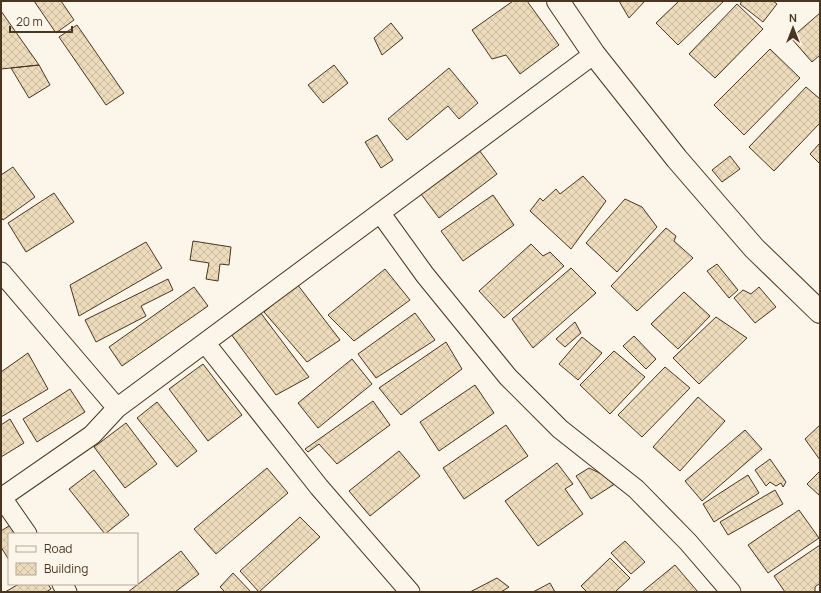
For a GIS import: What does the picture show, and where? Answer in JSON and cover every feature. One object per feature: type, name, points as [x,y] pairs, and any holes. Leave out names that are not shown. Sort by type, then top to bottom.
[{"type":"main road","points":[[558,1],[594,54],[677,159],[754,248],[820,312]]},
{"type":"street","points":[[26,533],[1,498],[92,435],[117,408],[206,344],[594,54]]},
{"type":"street","points":[[381,214],[425,275],[508,377],[560,429],[636,489],[688,542],[731,592]]},
{"type":"street","points":[[1,272],[117,408]]},
{"type":"street","points":[[206,344],[319,487],[410,592]]},
{"type":"building","points":[[34,1],[61,1],[74,20],[56,33]]},
{"type":"building","points":[[513,1],[527,1],[559,45],[520,74],[506,55],[492,59],[472,30]]},
{"type":"building","points":[[619,1],[645,1],[629,18]]},
{"type":"building","points":[[679,1],[724,1],[678,45],[656,23]]},
{"type":"building","points":[[742,1],[773,1],[777,4],[763,22],[740,4]]},
{"type":"building","points":[[737,4],[763,29],[715,78],[689,54]]},
{"type":"building","points":[[1,11],[39,65],[1,69]]},
{"type":"building","points":[[820,13],[820,55],[812,62],[791,38]]},
{"type":"building","points":[[391,23],[403,38],[382,55],[374,38]]},
{"type":"building","points":[[77,25],[124,93],[106,105],[59,37]]},
{"type":"building","points":[[770,49],[800,78],[744,135],[714,105]]},
{"type":"building","points":[[39,65],[50,85],[29,98],[11,68]]},
{"type":"building","points":[[334,65],[348,83],[323,103],[308,85]]},
{"type":"building","points":[[449,68],[478,103],[459,119],[448,106],[407,140],[388,119]]},
{"type":"building","points":[[806,87],[820,99],[820,123],[774,171],[749,147]]},
{"type":"building","points":[[377,135],[393,160],[381,168],[365,142]]},
{"type":"building","points":[[820,143],[820,164],[810,154]]},
{"type":"building","points":[[479,150],[497,174],[439,218],[421,194]]},
{"type":"building","points":[[730,156],[740,169],[722,182],[712,170]]},
{"type":"building","points":[[13,167],[35,197],[3,220],[1,217],[1,175]]},
{"type":"building","points":[[583,176],[606,201],[571,249],[530,211],[540,198],[543,201],[556,189],[560,194]]},
{"type":"building","points":[[54,193],[74,222],[26,252],[8,223]]},
{"type":"building","points":[[493,195],[514,225],[463,261],[441,231]]},
{"type":"building","points":[[625,199],[642,207],[657,227],[617,272],[586,243]]},
{"type":"building","points":[[666,228],[676,236],[674,241],[693,258],[637,311],[611,286]]},
{"type":"building","points":[[193,241],[231,247],[229,265],[220,264],[218,281],[206,279],[209,263],[190,260]]},
{"type":"building","points":[[146,242],[162,268],[79,316],[70,285]]},
{"type":"building","points":[[531,244],[543,256],[550,252],[564,266],[504,318],[479,291]]},
{"type":"building","points":[[717,264],[738,290],[729,298],[707,271]]},
{"type":"building","points":[[571,268],[596,293],[533,348],[512,319]]},
{"type":"building","points":[[385,269],[410,300],[354,341],[328,315]]},
{"type":"building","points":[[168,279],[173,290],[141,306],[146,316],[96,342],[85,320]]},
{"type":"building","points":[[297,284],[340,340],[307,362],[264,312]]},
{"type":"building","points":[[194,287],[208,306],[122,366],[109,347]]},
{"type":"building","points":[[759,287],[776,307],[755,323],[734,298],[743,290],[751,294]]},
{"type":"building","points":[[684,292],[710,316],[678,349],[651,324]]},
{"type":"building","points":[[260,312],[309,377],[276,395],[231,334]]},
{"type":"building","points":[[415,313],[435,340],[376,378],[358,354]]},
{"type":"building","points":[[716,317],[747,338],[699,384],[673,358]]},
{"type":"building","points":[[575,322],[581,333],[565,347],[556,339]]},
{"type":"building","points":[[634,336],[656,359],[646,369],[623,346]]},
{"type":"building","points":[[582,337],[602,353],[578,380],[559,364]]},
{"type":"building","points":[[446,342],[462,369],[401,415],[379,388]]},
{"type":"building","points":[[614,351],[645,377],[610,414],[580,385]]},
{"type":"building","points":[[28,353],[48,389],[1,417],[1,372]]},
{"type":"building","points":[[352,359],[372,384],[318,428],[298,403]]},
{"type":"building","points":[[203,364],[242,415],[208,441],[169,389]]},
{"type":"building","points":[[665,367],[690,388],[642,437],[618,415]]},
{"type":"building","points":[[475,385],[494,413],[439,451],[420,422]]},
{"type":"building","points":[[70,389],[85,412],[37,442],[23,419]]},
{"type":"building","points":[[698,397],[725,421],[680,471],[653,447]]},
{"type":"building","points":[[373,401],[390,425],[337,464],[319,444],[308,452],[305,449]]},
{"type":"building","points":[[157,402],[197,451],[177,467],[137,418]]},
{"type":"building","points":[[10,419],[24,443],[1,457],[1,425]]},
{"type":"building","points":[[126,423],[157,464],[125,488],[94,447]]},
{"type":"building","points":[[506,425],[528,456],[464,499],[443,468]]},
{"type":"building","points":[[820,425],[820,460],[805,439]]},
{"type":"building","points":[[745,430],[762,449],[702,501],[685,481]]},
{"type":"building","points":[[399,451],[420,476],[370,516],[349,491]]},
{"type":"building","points":[[770,459],[786,482],[783,487],[781,483],[776,486],[770,482],[766,486],[755,470]]},
{"type":"building","points":[[557,463],[573,484],[565,489],[583,514],[538,546],[505,501]]},
{"type":"building","points":[[267,468],[288,493],[216,554],[194,529]]},
{"type":"building","points":[[589,468],[618,482],[591,499],[576,476]]},
{"type":"building","points":[[94,470],[129,515],[106,533],[104,533],[69,489]]},
{"type":"building","points":[[820,471],[820,496],[807,484]]},
{"type":"building","points":[[748,475],[759,493],[714,522],[703,504]]},
{"type":"building","points":[[775,490],[783,504],[728,535],[720,522]]},
{"type":"building","points":[[799,510],[819,538],[768,573],[748,545]]},
{"type":"building","points":[[300,517],[320,537],[259,592],[240,571]]},
{"type":"building","points":[[15,522],[22,533],[8,533],[8,558],[1,547],[1,531]]},
{"type":"building","points":[[625,541],[645,562],[631,574],[611,553]]},
{"type":"building","points":[[820,545],[820,583],[815,587],[815,592],[785,592],[774,576]]},
{"type":"building","points":[[181,551],[199,574],[175,592],[128,592]]},
{"type":"building","points":[[610,558],[630,578],[615,592],[587,592],[581,586]]},
{"type":"building","points":[[675,565],[698,592],[642,592]]},
{"type":"building","points":[[233,573],[251,592],[225,592],[220,587]]},
{"type":"building","points":[[497,578],[509,587],[501,592],[470,592]]},
{"type":"building","points":[[550,583],[555,592],[533,592]]},
{"type":"building","points":[[17,585],[49,585],[51,589],[46,592],[5,592]]}]
